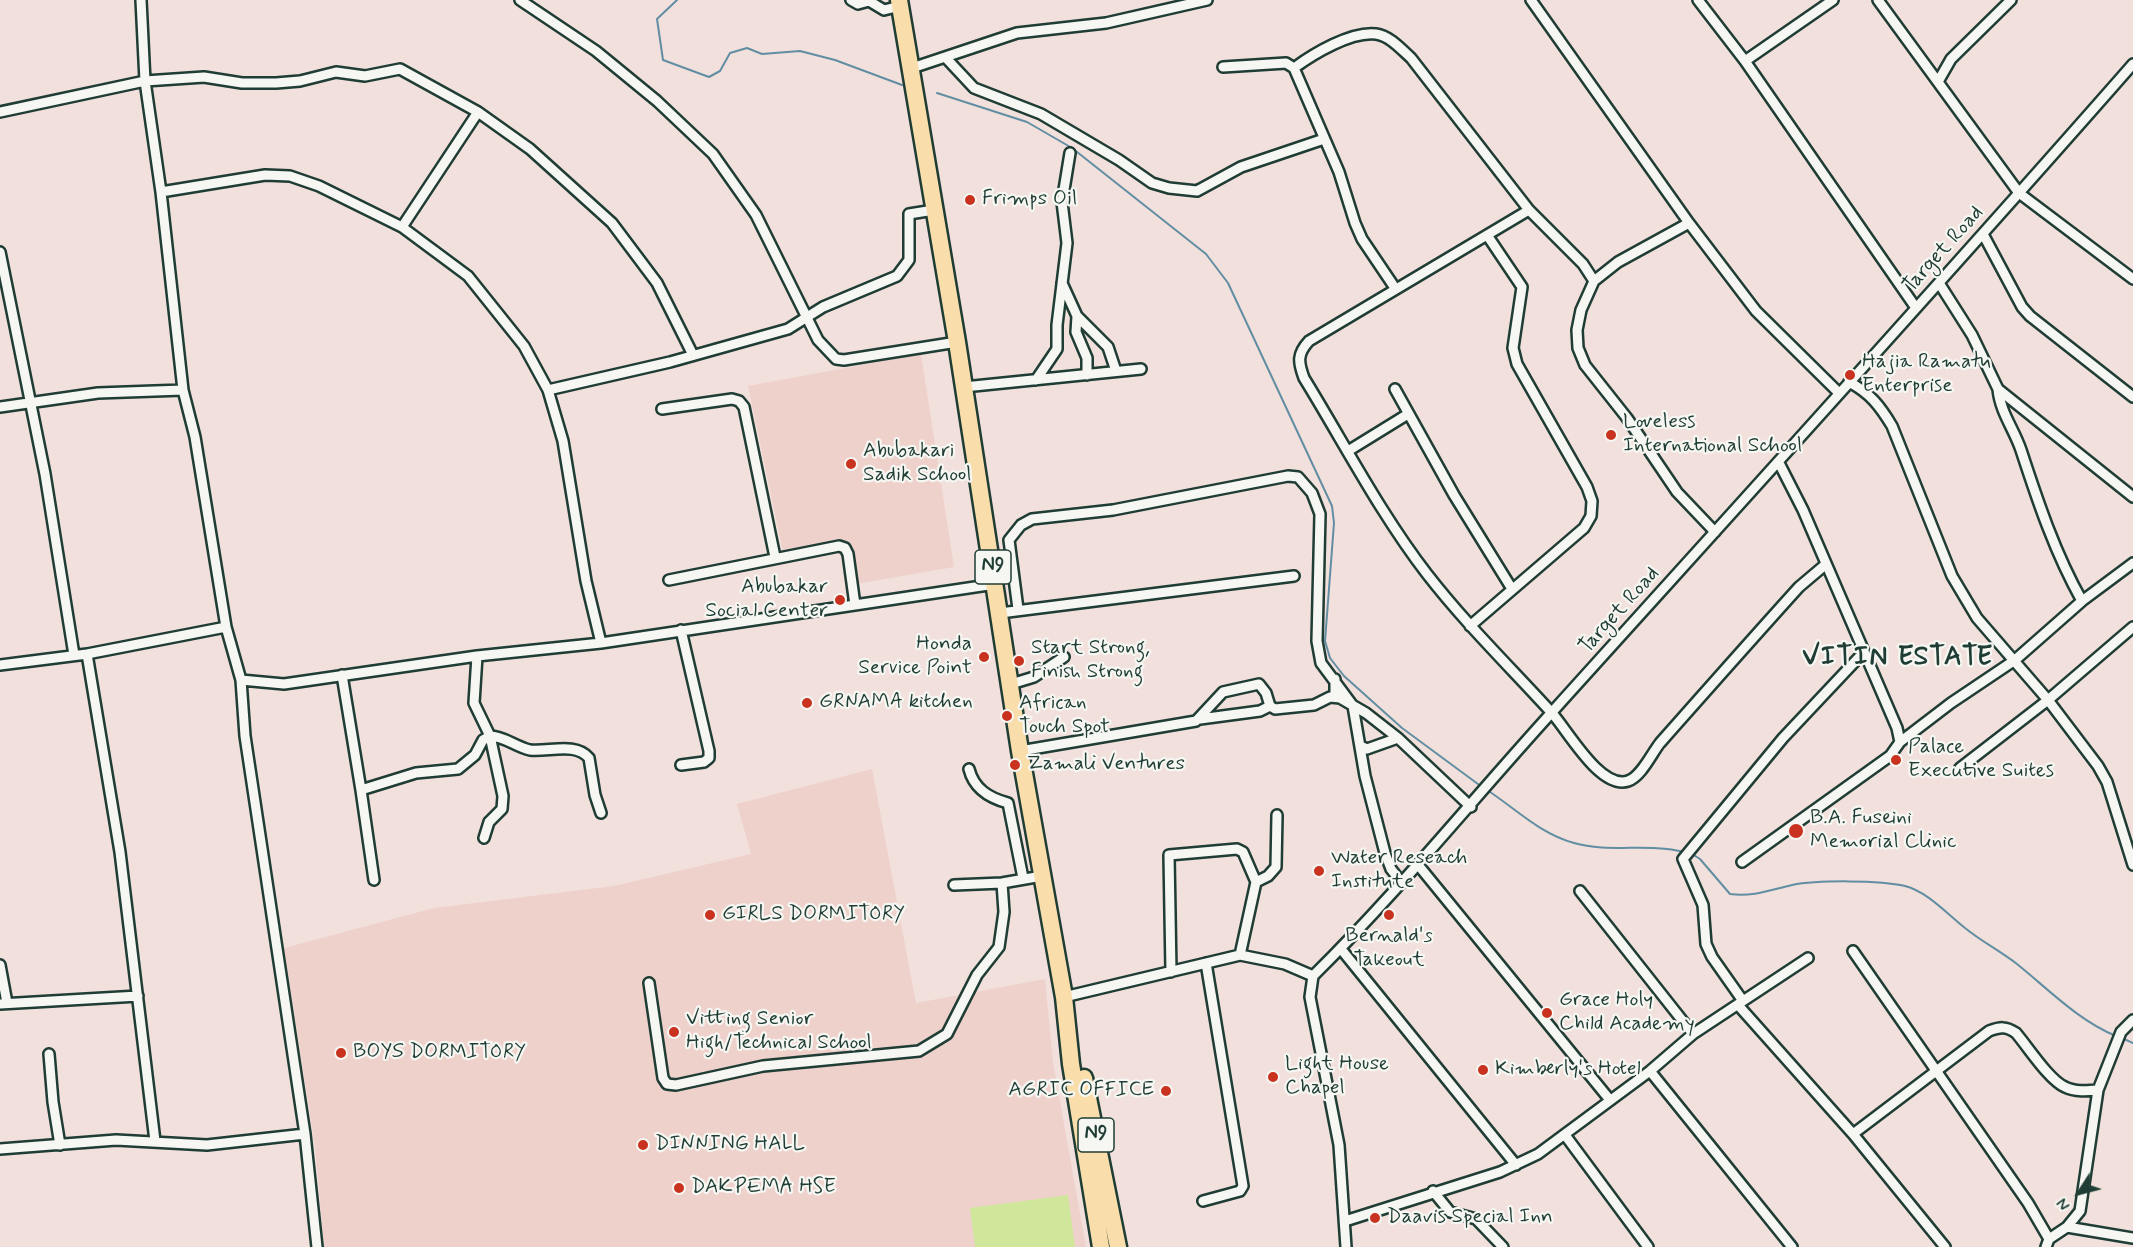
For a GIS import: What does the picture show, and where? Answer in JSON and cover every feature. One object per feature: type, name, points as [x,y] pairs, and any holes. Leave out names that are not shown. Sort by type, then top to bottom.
[{"type":"highway","name":"N9","points":[[900,3],[957,342],[1020,751],[1064,997],[1073,1074],[1101,1247]]},
{"type":"highway","name":"N9","points":[[1068,1026],[1081,1064],[1118,1247]]},
{"type":"street","points":[[141,0],[145,81],[161,192],[183,390],[195,437],[226,627],[241,680],[245,736],[264,877],[305,1134],[317,1247]]},
{"type":"street","points":[[519,0],[596,51],[665,108],[713,154],[756,214],[818,340],[836,359],[844,360],[957,342]]},
{"type":"street","points":[[851,0],[858,4],[869,1],[884,10],[900,3]]},
{"type":"street","points":[[913,74],[946,58],[1017,33],[1106,23],[1169,4],[1207,0]]},
{"type":"street","points":[[1531,0],[1689,223],[1756,311],[1839,393]]},
{"type":"street","points":[[1698,0],[1745,61],[1916,308]]},
{"type":"street","points":[[1745,61],[1833,0]]},
{"type":"street","points":[[1878,0],[1939,80],[2019,193],[2133,279]]},
{"type":"street","points":[[1939,80],[1951,58],[2011,0]]},
{"type":"street","points":[[1294,68],[1323,48],[1362,36],[1376,34],[1391,41],[1411,58],[1529,210],[1583,264],[1594,281]]},
{"type":"street","points":[[946,58],[974,88],[1041,114],[1119,160],[1152,183],[1168,188],[1197,190],[1241,167],[1324,139]]},
{"type":"street","points":[[1223,67],[1286,63],[1294,68],[1359,231],[1395,288]]},
{"type":"street","name":"Target Road","points":[[1313,976],[1419,866],[1551,712],[1779,464],[1839,393],[2133,64]]},
{"type":"street","points":[[0,112],[145,81],[204,77],[242,83],[276,83],[300,81],[336,72],[365,76],[400,69],[478,112],[531,149],[612,223],[657,283],[693,355]]},
{"type":"street","points":[[402,227],[478,112]]},
{"type":"street","points":[[1036,380],[1057,349],[1067,243],[1062,202],[1070,153]]},
{"type":"street","points":[[161,192],[265,176],[290,176],[319,186],[402,227],[468,276],[488,298],[524,346],[548,390],[563,441],[586,581],[602,643]]},
{"type":"street","points":[[548,390],[788,329],[823,307],[902,274],[909,260],[909,213],[934,210]]},
{"type":"street","points":[[1529,210],[1395,288],[1309,341],[1300,350],[1299,363],[1304,378],[1388,518],[1426,573],[1470,626],[1551,712],[1587,762],[1618,781],[1627,782],[1634,778],[1659,745],[1799,587],[1825,565]]},
{"type":"street","points":[[1689,223],[1618,262],[1594,281],[1581,310],[1577,330],[1578,348],[1585,365],[1627,418],[1677,492],[1715,532]]},
{"type":"street","points":[[1983,234],[2022,307],[2030,316],[2133,397]]},
{"type":"street","points":[[1470,626],[1584,528],[1590,516],[1592,501],[1562,440],[1517,364],[1513,348],[1522,287],[1487,235]]},
{"type":"street","points":[[0,256],[30,402],[74,655]]},
{"type":"street","points":[[1939,283],[1972,335],[1998,389],[1999,402],[2020,447],[2064,568],[2082,601]]},
{"type":"street","points":[[1062,284],[1077,316],[1108,347],[1116,371]]},
{"type":"street","points":[[1077,316],[1076,332],[1087,358],[1087,375]]},
{"type":"street","points":[[964,387],[1140,369]]},
{"type":"street","points":[[1849,382],[1866,391],[1879,405],[1892,426],[1952,576],[1977,618],[2048,700],[2088,752],[2107,782],[2133,866]]},
{"type":"street","points":[[1395,389],[1512,589]]},
{"type":"street","points":[[1998,389],[2133,496]]},
{"type":"street","points":[[0,407],[98,393],[183,390]]},
{"type":"street","points":[[662,409],[732,399],[739,401],[744,407],[775,557]]},
{"type":"street","points":[[1348,451],[1408,414]]},
{"type":"street","points":[[1779,464],[1803,510],[1897,728],[1899,742]]},
{"type":"street","points":[[1018,609],[1009,540],[1021,525],[1032,519],[1113,510],[1288,476],[1298,477],[1312,493],[1320,514],[1317,641],[1321,663],[1353,706],[1385,853],[1391,870],[1402,884]]},
{"type":"street","points":[[669,580],[839,546],[845,548],[855,605]]},
{"type":"street","points":[[1742,862],[1890,756],[1899,742],[1951,703],[2015,660],[2082,601],[2133,563]]},
{"type":"street","points":[[1000,613],[1294,576]]},
{"type":"street","points":[[241,680],[284,684],[477,656],[602,643],[995,584]]},
{"type":"street","points":[[0,665],[87,654],[226,627]]},
{"type":"street","points":[[1960,768],[2048,700],[2133,627]]},
{"type":"street","points":[[681,630],[709,751],[709,758],[704,762],[681,765]]},
{"type":"street","points":[[1863,653],[1783,738],[1683,858],[1703,904],[1706,944],[1741,1003],[1853,1134],[1945,1247]]},
{"type":"street","points":[[87,654],[120,852],[155,1141]]},
{"type":"street","points":[[477,656],[474,703],[490,736],[503,796],[502,809],[489,822],[484,838]]},
{"type":"street","points":[[1011,684],[1034,677],[1064,657]]},
{"type":"street","points":[[342,675],[374,880]]},
{"type":"street","points":[[1335,679],[1335,692],[1340,698],[1366,713],[1398,738],[1473,805]]},
{"type":"street","points":[[1200,719],[1217,696],[1232,688],[1259,684],[1266,693],[1270,706],[1275,709],[1314,705],[1330,697],[1340,698]]},
{"type":"street","points":[[1020,751],[1200,719],[1260,711],[1270,706]]},
{"type":"street","points":[[361,790],[416,772],[459,769],[475,756],[483,740],[490,736],[530,750],[577,749],[586,754],[589,758],[595,795],[601,813]]},
{"type":"street","points":[[1360,746],[1367,749],[1398,738]]},
{"type":"street","points":[[969,769],[978,788],[994,799],[1008,803],[1023,878]]},
{"type":"street","points":[[1256,882],[1268,876],[1276,867],[1278,815]]},
{"type":"street","points":[[1171,972],[1169,855],[1237,849],[1243,852],[1256,882],[1240,956]]},
{"type":"street","points":[[1419,866],[1610,1100]]},
{"type":"street","points":[[954,885],[1002,883],[1042,876]]},
{"type":"street","points":[[649,984],[663,1078],[667,1084],[676,1085],[763,1066],[919,1051],[947,1034],[977,975],[999,947],[1004,912],[1002,883]]},
{"type":"street","points":[[1580,891],[1692,1034]]},
{"type":"street","points":[[1341,949],[1516,1165]]},
{"type":"street","points":[[1852,951],[2028,1203],[2047,1243],[2067,1227],[2080,1211],[2098,1090],[2121,1032],[2133,1020]]},
{"type":"street","points":[[1064,997],[1240,956],[1285,964],[1313,976],[1310,997],[1339,1145],[1346,1247]]},
{"type":"street","points":[[1345,1221],[1516,1165],[1565,1135],[1650,1071],[1692,1034],[1808,958]]},
{"type":"street","points":[[1203,1201],[1240,1191],[1243,1186],[1206,963]]},
{"type":"street","points":[[0,965],[3,1004],[138,996]]},
{"type":"street","points":[[1853,1134],[1989,1031],[2008,1028],[2016,1033],[2056,1081],[2078,1091],[2098,1090]]},
{"type":"street","points":[[50,1054],[53,1102],[60,1144]]},
{"type":"street","points":[[1650,1071],[1792,1247]]},
{"type":"street","points":[[0,1149],[116,1140],[207,1145],[305,1134]]},
{"type":"street","points":[[1565,1135],[1648,1247]]},
{"type":"street","points":[[1433,1191],[1450,1212],[1476,1220],[1503,1247]]},
{"type":"street","points":[[2067,1227],[2133,1238]]},
{"type":"shaded area","name":"Abubakari Sadik School","points":[[921,354],[954,567],[856,584],[847,542],[783,552],[748,386]]},
{"type":"shaded area","name":"Vitting Senior High/Technical School","points":[[872,769],[916,1003],[1045,979],[1053,1062],[1086,1247],[324,1247],[315,1147],[284,948],[434,908],[614,886],[751,854],[737,804]]},
{"type":"green space","points":[[1068,1195],[1075,1247],[975,1247],[970,1208]]},
{"type":"waterway","points":[[677,0],[657,19],[663,60],[709,77],[720,71],[730,53],[747,48],[762,54],[800,51],[835,60],[902,85]]},
{"type":"waterway","points":[[937,93],[1027,122],[1072,148],[1206,254],[1228,283],[1332,506],[1334,523],[1325,641],[1330,658],[1344,676],[1402,728],[1482,787]]},
{"type":"waterway","points":[[1487,790],[1539,827],[1574,843],[1587,846],[1657,848],[1684,852]]},
{"type":"waterway","points":[[1692,854],[1700,859],[1730,894],[1754,894],[1803,883],[1832,882],[1894,884],[1913,889],[1929,898],[1971,933],[2017,964],[2089,1022],[2116,1036]]},
{"type":"waterway","points":[[2122,1038],[2133,1043]]},
{"type":"place","name":"Frimps Oil","points":[[970,200]]},
{"type":"place","name":"Hajia Ramatu Enterprise","points":[[1850,375]]},
{"type":"place","name":"Loveless International School","points":[[1611,435]]},
{"type":"place","name":"Abubakari Sadik School","points":[[851,464]]},
{"type":"place","name":"Abubakar Social Center","points":[[840,600]]},
{"type":"place","name":"Honda Service Point","points":[[984,657]]},
{"type":"place","name":"Start Strong, Finish Strong","points":[[1019,661]]},
{"type":"place","name":"GRNAMA kitchen","points":[[807,703]]},
{"type":"place","name":"African Touch Spot","points":[[1007,716]]},
{"type":"place","name":"Palace Executive Suites","points":[[1896,760]]},
{"type":"place","name":"Zamali Ventures","points":[[1015,765]]},
{"type":"place","name":"B.A. Fuseini Memorial Clinic","points":[[1796,831]]},
{"type":"place","name":"Water Reseach Institute","points":[[1319,871]]},
{"type":"place","name":"GIRLS DORMITORY","points":[[710,915]]},
{"type":"place","name":"Bernald's Takeout","points":[[1389,915]]},
{"type":"place","name":"Grace Holy Child Academy","points":[[1547,1013]]},
{"type":"place","name":"Vitting Senior High/Technical School","points":[[674,1032]]},
{"type":"place","name":"BOYS DORMITORY","points":[[341,1053]]},
{"type":"place","name":"Kimberly's Hotel","points":[[1483,1070]]},
{"type":"place","name":"Light House Chapel","points":[[1273,1077]]},
{"type":"place","name":"AGRIC OFFICE","points":[[1166,1091]]},
{"type":"place","name":"DINNING HALL","points":[[643,1145]]},
{"type":"place","name":"DAKPEMA HSE","points":[[679,1188]]},
{"type":"place","name":"Daavis Special Inn","points":[[1375,1218]]},
{"type":"district","name":"VITIN ESTATE","points":[[1898,658]]}]
